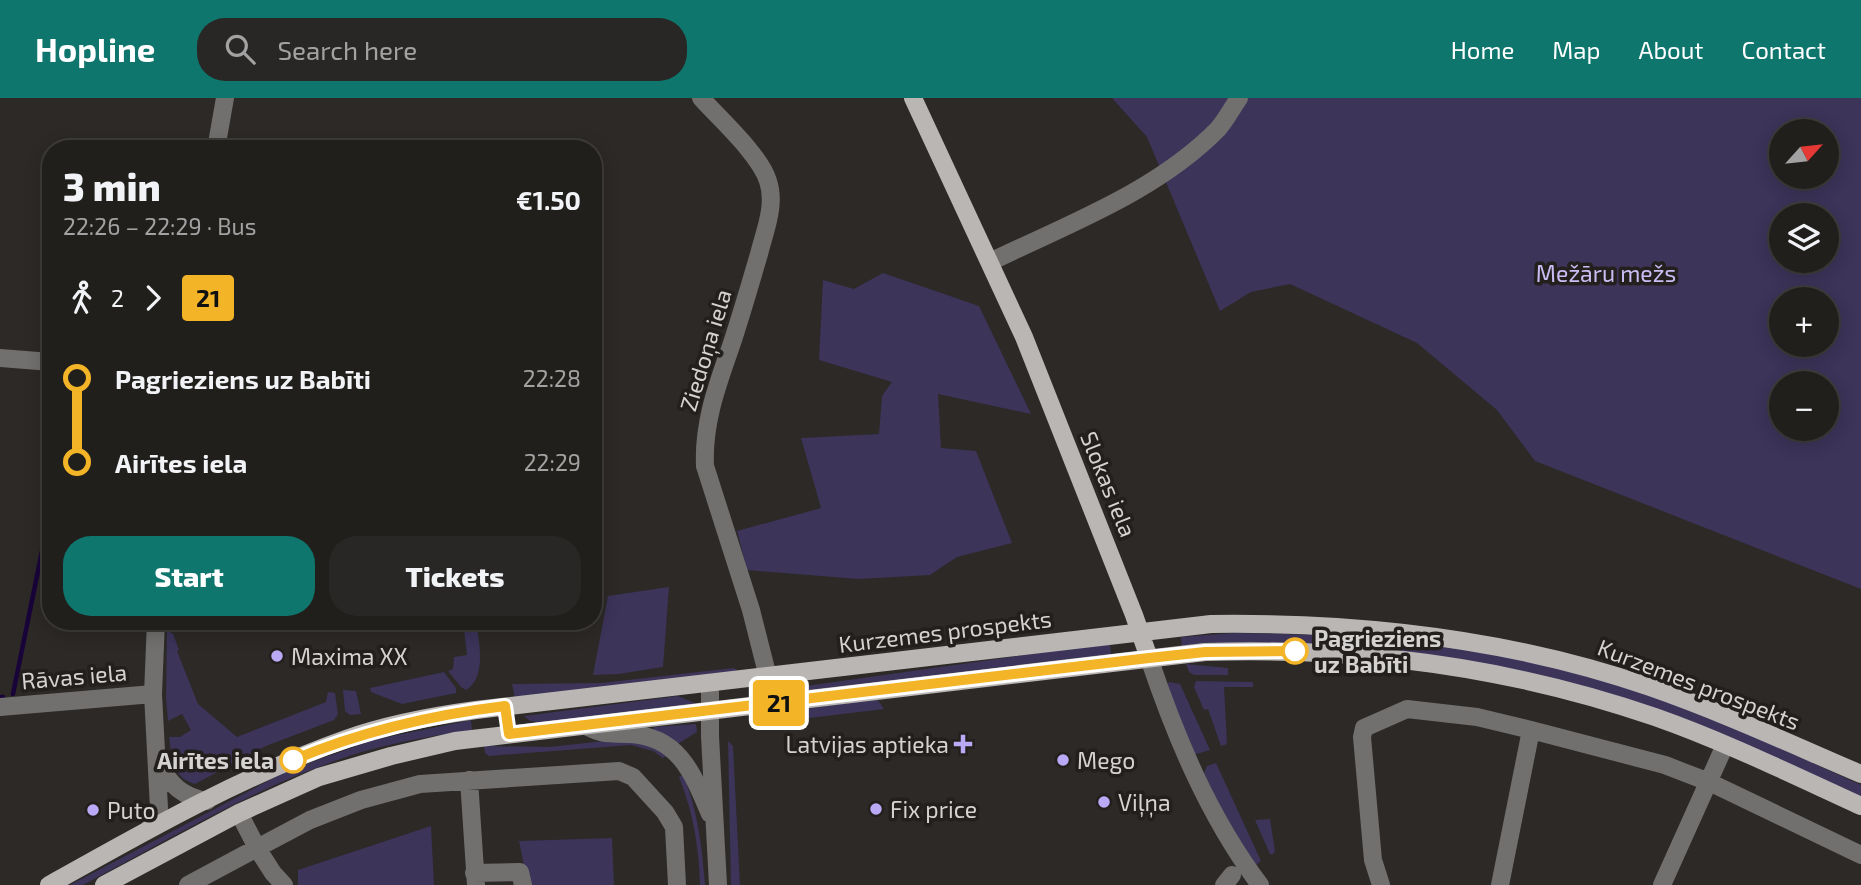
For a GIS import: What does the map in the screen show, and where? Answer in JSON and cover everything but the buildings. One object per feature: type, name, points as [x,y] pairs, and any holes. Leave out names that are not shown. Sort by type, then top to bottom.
[{"type":"main road","name":"Slokas iela","points":[[913,98],[1024,337],[1149,658]]},
{"type":"main road","name":"Kurzemes prospekts","points":[[49,885],[149,829],[276,766],[381,728],[466,711],[1211,624],[1306,625],[1409,633],[1494,646],[1575,664],[1650,687],[1733,719],[1861,775]]},
{"type":"main road","name":"Kurzemes prospekts","points":[[104,885],[239,813],[319,777],[455,741],[1205,652],[1296,651],[1369,656],[1443,665],[1574,692],[1656,717],[1861,806]]},
{"type":"street","points":[[218,140],[225,98]]},
{"type":"street","name":"Ziedoņa iela","points":[[701,98],[758,160],[768,178],[771,195],[769,215],[747,298],[709,412],[705,451],[705,466],[751,610],[768,677]]},
{"type":"street","points":[[990,262],[1110,205],[1152,181],[1193,153],[1220,127],[1239,98]]},
{"type":"street","points":[[0,358],[42,361]]},
{"type":"street","points":[[149,829],[159,808],[153,694],[156,630]]},
{"type":"street","name":"Slokas iela","points":[[1149,658],[1202,793],[1260,885]]},
{"type":"street","points":[[710,684],[718,885]]},
{"type":"street","name":"Rāvas iela","points":[[0,707],[153,694]]},
{"type":"street","points":[[1381,885],[1373,860],[1362,737],[1364,728],[1407,709],[1477,717],[1665,765],[1709,782],[1861,855]]},
{"type":"street","points":[[586,726],[611,735],[645,736],[676,752],[690,769],[715,827]]},
{"type":"street","points":[[1500,885],[1531,730]]},
{"type":"street","points":[[1662,885],[1725,745]]},
{"type":"street","points":[[157,760],[168,781],[176,789],[196,799],[207,801]]},
{"type":"street","points":[[188,885],[310,821],[361,800],[420,784],[619,771],[634,776],[665,812],[674,827],[677,885]]},
{"type":"street","points":[[469,780],[475,879],[520,872],[523,885]]},
{"type":"street","points":[[239,813],[257,848],[273,873],[285,885]]},
{"type":"green space","name":"Mežāru mežs","points":[[1112,98],[1861,98],[1861,589],[1535,461],[1497,410],[1417,343],[1290,284],[1251,292],[1220,311],[1147,137]]},
{"type":"green space","points":[[883,273],[979,306],[1031,414],[938,394],[941,448],[976,451],[1012,543],[957,557],[930,575],[858,579],[747,570],[737,531],[821,508],[801,438],[879,434],[882,396],[892,382],[819,360],[823,280],[854,289]]},
{"type":"green space","points":[[669,587],[663,667],[593,675],[608,596]]},
{"type":"green space","points":[[167,630],[173,634],[198,704],[237,737],[326,702],[328,692],[335,693],[338,714],[334,720],[266,746],[195,784],[187,781],[174,766],[169,737],[180,737],[191,730],[182,714],[168,721]]},
{"type":"green space","points":[[464,630],[477,630],[479,668],[473,684],[466,690],[448,671],[453,669],[454,657],[467,655]]},
{"type":"green space","points":[[1234,633],[1400,641],[1524,660],[1565,670],[1679,706],[1752,736],[1861,785],[1861,797],[1515,670],[1430,655],[1182,647],[1181,637]]},
{"type":"green space","points":[[1110,643],[1111,655],[750,699],[749,694]]},
{"type":"green space","points":[[1186,664],[1228,668],[1228,675],[1194,675],[1189,672]]},
{"type":"green space","points":[[734,668],[738,671],[515,698],[512,684],[601,683]]},
{"type":"green space","points":[[444,672],[456,688],[456,693],[402,704],[371,692],[370,688]]},
{"type":"green space","points":[[1196,681],[1253,682],[1253,687],[1224,687],[1227,744],[1221,746],[1208,709],[1204,710],[1194,687]]},
{"type":"green space","points":[[1169,682],[1180,684],[1210,750],[1193,755],[1166,686]]},
{"type":"green space","points":[[343,690],[356,691],[361,714],[350,715],[345,711]]},
{"type":"green space","points":[[678,696],[697,704],[543,723],[530,721],[524,716]]},
{"type":"green space","points":[[877,699],[884,709],[760,724],[753,719],[753,716]]},
{"type":"green space","points":[[471,720],[472,730],[384,746],[300,774],[205,819],[83,885],[70,885],[285,772],[373,740]]},
{"type":"green space","points":[[696,724],[697,732],[676,745],[653,731],[654,727]]},
{"type":"green space","points":[[635,740],[667,755],[663,758],[653,751],[631,745],[489,756],[485,753],[484,746],[549,747]]},
{"type":"green space","points":[[728,741],[733,746],[740,885],[731,885]]},
{"type":"green space","points":[[1216,763],[1261,861],[1256,865],[1229,825],[1204,773],[1207,766]]},
{"type":"green space","points":[[683,775],[696,815],[705,885],[700,885],[694,830],[679,777]]},
{"type":"green space","points":[[1270,819],[1275,851],[1272,855],[1255,820]]},
{"type":"green space","points":[[431,826],[434,885],[298,885],[298,870]]},
{"type":"green space","points":[[612,838],[614,885],[528,885],[519,841]]},
{"type":"waterway","points":[[13,694],[42,551]]},
{"type":"bus line","name":"21","points":[[293,760],[381,728],[447,714],[505,706],[509,734],[1205,652],[1295,651]]},
{"type":"place","name":"Pagrieziens uz Babīti","points":[[1295,651]]},
{"type":"place","name":"Maxima XX","points":[[277,656]]},
{"type":"place","name":"Latvijas aptieka","points":[[963,744]]},
{"type":"place","name":"Airītes iela","points":[[293,760]]},
{"type":"place","name":"Mego","points":[[1063,760]]},
{"type":"place","name":"Viļņa","points":[[1104,802]]},
{"type":"place","name":"Fix price","points":[[876,809]]},
{"type":"place","name":"Puto","points":[[93,810]]}]
